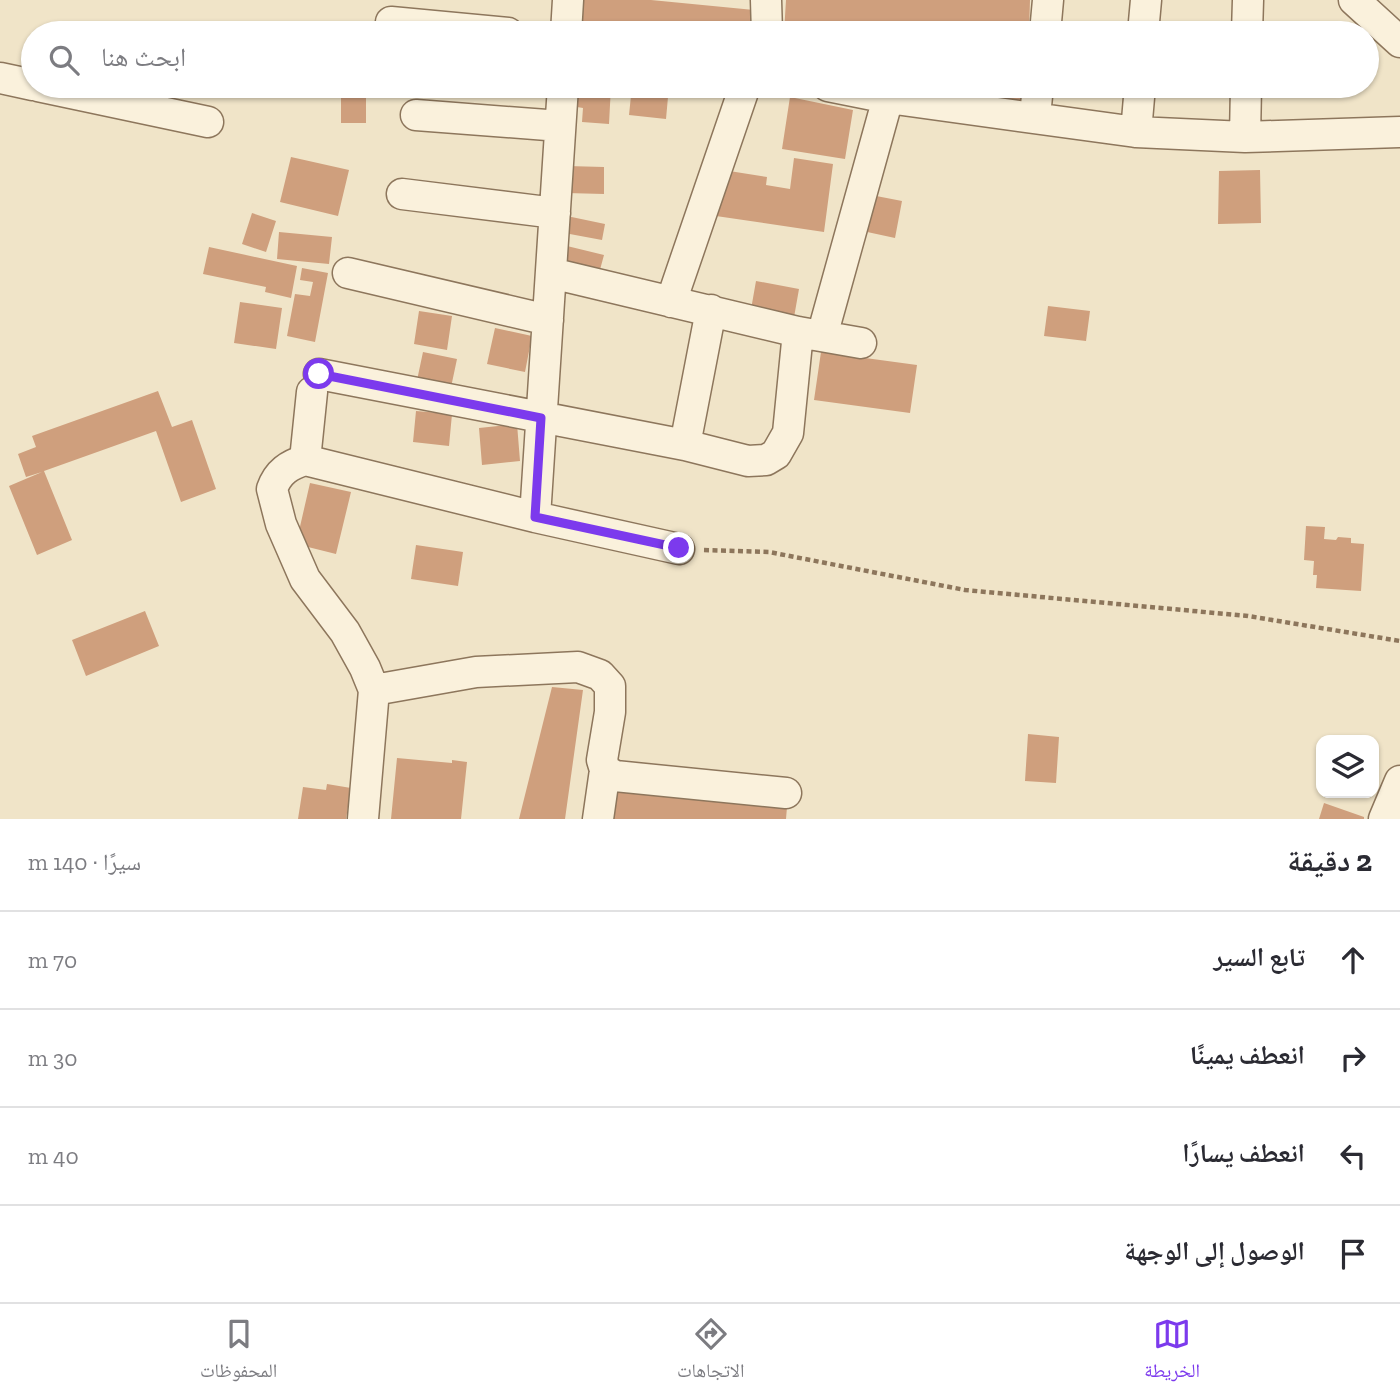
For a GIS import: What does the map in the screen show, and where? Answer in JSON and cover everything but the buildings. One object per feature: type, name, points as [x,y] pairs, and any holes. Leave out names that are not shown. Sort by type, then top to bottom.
[{"type":"street","points":[[567,21],[568,0]]},
{"type":"street","points":[[766,0],[766,21]]},
{"type":"street","points":[[1046,21],[1048,0]]},
{"type":"street","points":[[1144,21],[1146,0]]},
{"type":"street","points":[[1247,21],[1248,0]]},
{"type":"street","points":[[1354,0],[1377,21]]},
{"type":"street","points":[[1379,23],[1400,42]]},
{"type":"street","points":[[0,78],[21,82]]},
{"type":"street","points":[[96,98],[208,122]]},
{"type":"street","points":[[535,517],[562,98]]},
{"type":"street","points":[[671,302],[741,98]]},
{"type":"street","points":[[305,460],[316,383],[541,418],[748,461],[766,460],[776,454],[788,433],[810,334],[888,98],[1035,116],[1136,132],[1245,137],[1400,132]]},
{"type":"street","points":[[1035,116],[1037,98]]},
{"type":"street","points":[[1136,132],[1139,98]]},
{"type":"street","points":[[1245,137],[1246,98]]},
{"type":"street","points":[[416,115],[561,126]]},
{"type":"street","points":[[401,194],[555,213]]},
{"type":"street","points":[[348,273],[548,320]]},
{"type":"street","points":[[551,273],[810,334],[861,343]]},
{"type":"street","points":[[685,446],[711,310]]},
{"type":"street","points":[[363,819],[374,690],[345,632],[305,579],[281,524],[272,489],[279,475],[290,464],[305,460],[535,517],[679,548]]},
{"type":"street","points":[[374,690],[476,672],[578,667],[600,675],[610,686],[610,712],[598,819]]},
{"type":"street","points":[[605,771],[615,776],[786,793]]},
{"type":"street","points":[[1384,819],[1400,781]]},
{"type":"path","points":[[679,548],[769,552],[965,590],[1248,616],[1400,641]]},
{"type":"route","points":[[319,374],[541,418],[535,517],[679,548]]}]
